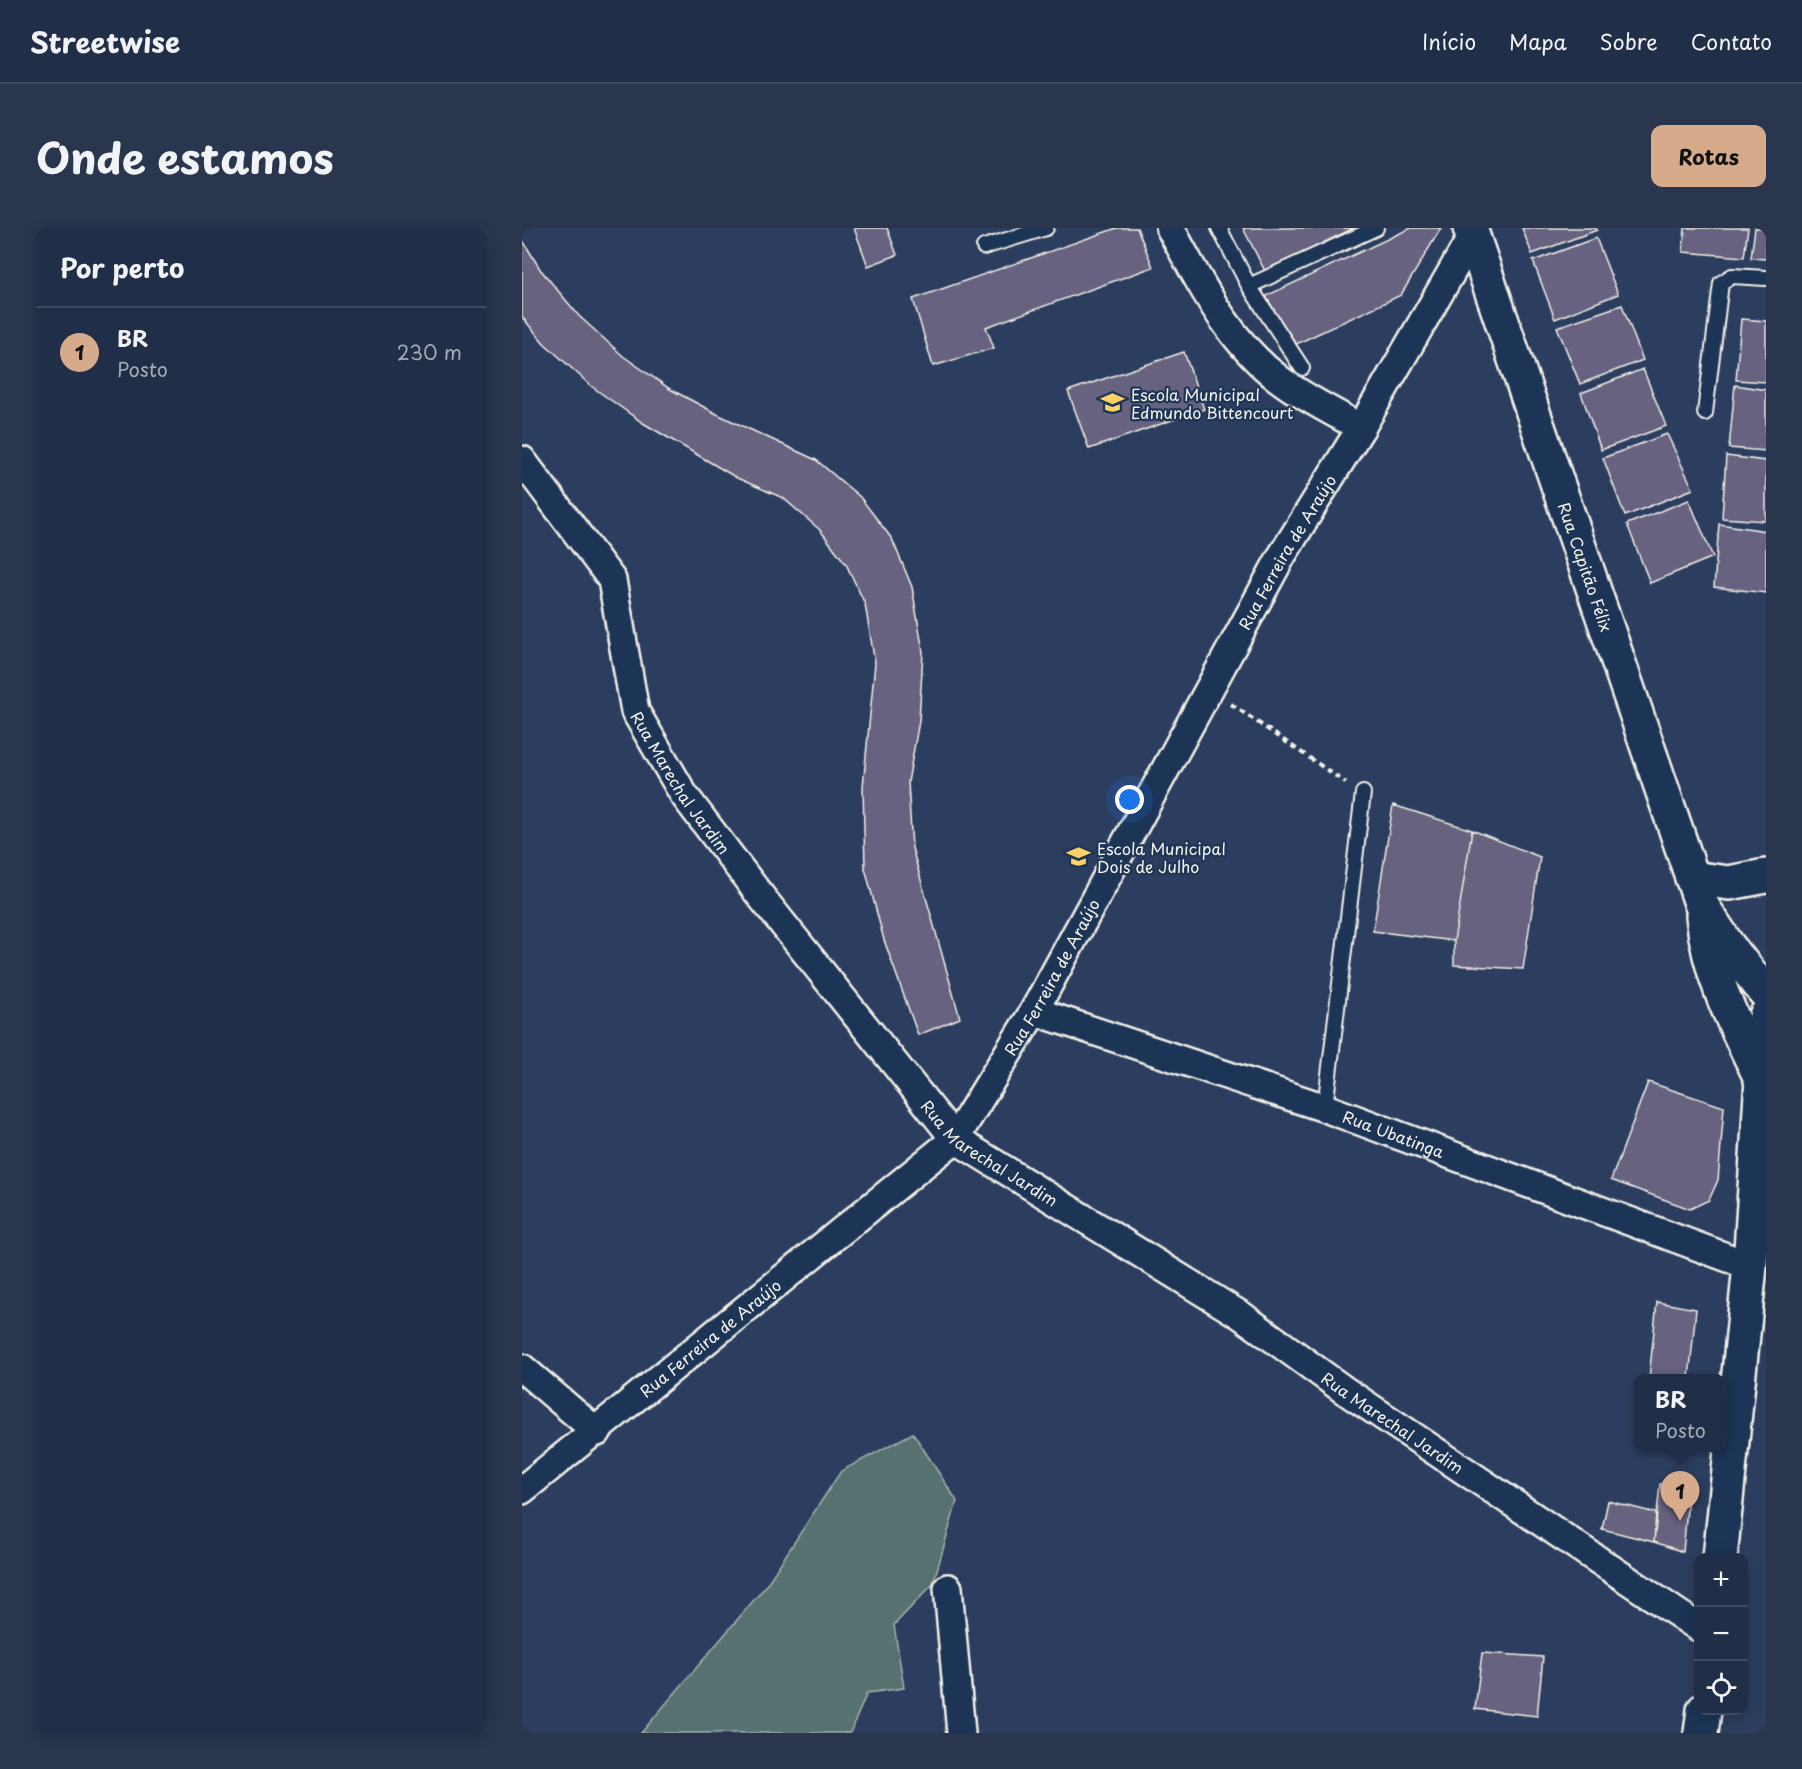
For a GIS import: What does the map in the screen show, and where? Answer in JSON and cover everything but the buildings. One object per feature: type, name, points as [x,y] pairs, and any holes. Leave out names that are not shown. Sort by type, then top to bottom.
[{"type":"street","points":[[1170,228],[1209,297],[1240,342],[1279,379],[1361,428]]},
{"type":"street","name":"Rua Ferreira de Araújo","points":[[522,1490],[597,1432],[955,1138],[1034,1011],[1281,557],[1361,428],[1472,232]]},
{"type":"street","name":"Rua Capitão Félix","points":[[1472,232],[1697,892],[1706,947],[1714,978],[1761,1078]]},
{"type":"street","name":"Rua Marechal Jardim","points":[[522,460],[612,580],[635,711],[684,795],[759,894],[955,1138],[1242,1316],[1344,1389],[1694,1624]]},
{"type":"street","points":[[1697,892],[1766,876]]},
{"type":"street","name":"Rua Capitão Félix","points":[[1697,892],[1728,946],[1766,993]]},
{"type":"street","name":"Rua Ubatinga","points":[[1034,1011],[1325,1108],[1750,1266]]},
{"type":"street","points":[[1720,1553],[1750,1266],[1766,1016]]},
{"type":"street","points":[[522,1368],[597,1432]]},
{"type":"street","points":[[948,1588],[961,1733]]},
{"type":"street","points":[[1701,1733],[1703,1715]]},
{"type":"lane","points":[[984,247],[1046,228]]},
{"type":"lane","points":[[1219,228],[1249,286],[1302,368]]},
{"type":"lane","points":[[1249,286],[1376,228]]},
{"type":"lane","points":[[1705,413],[1721,283],[1732,276],[1766,279]]},
{"type":"lane","points":[[1325,1108],[1362,793]]},
{"type":"path","points":[[1210,690],[1362,793]]},
{"type":"green space","points":[[913,1433],[957,1501],[933,1584],[894,1625],[904,1688],[867,1693],[850,1733],[641,1733],[765,1587],[841,1471]]},
{"type":"place","name":"Escola Municipal Edmundo Bittencourt","points":[[1113,403]]},
{"type":"place","name":"Escola Municipal Dois de Julho","points":[[1079,857]]},
{"type":"place","name":"BR","points":[[1680,1521]]}]
